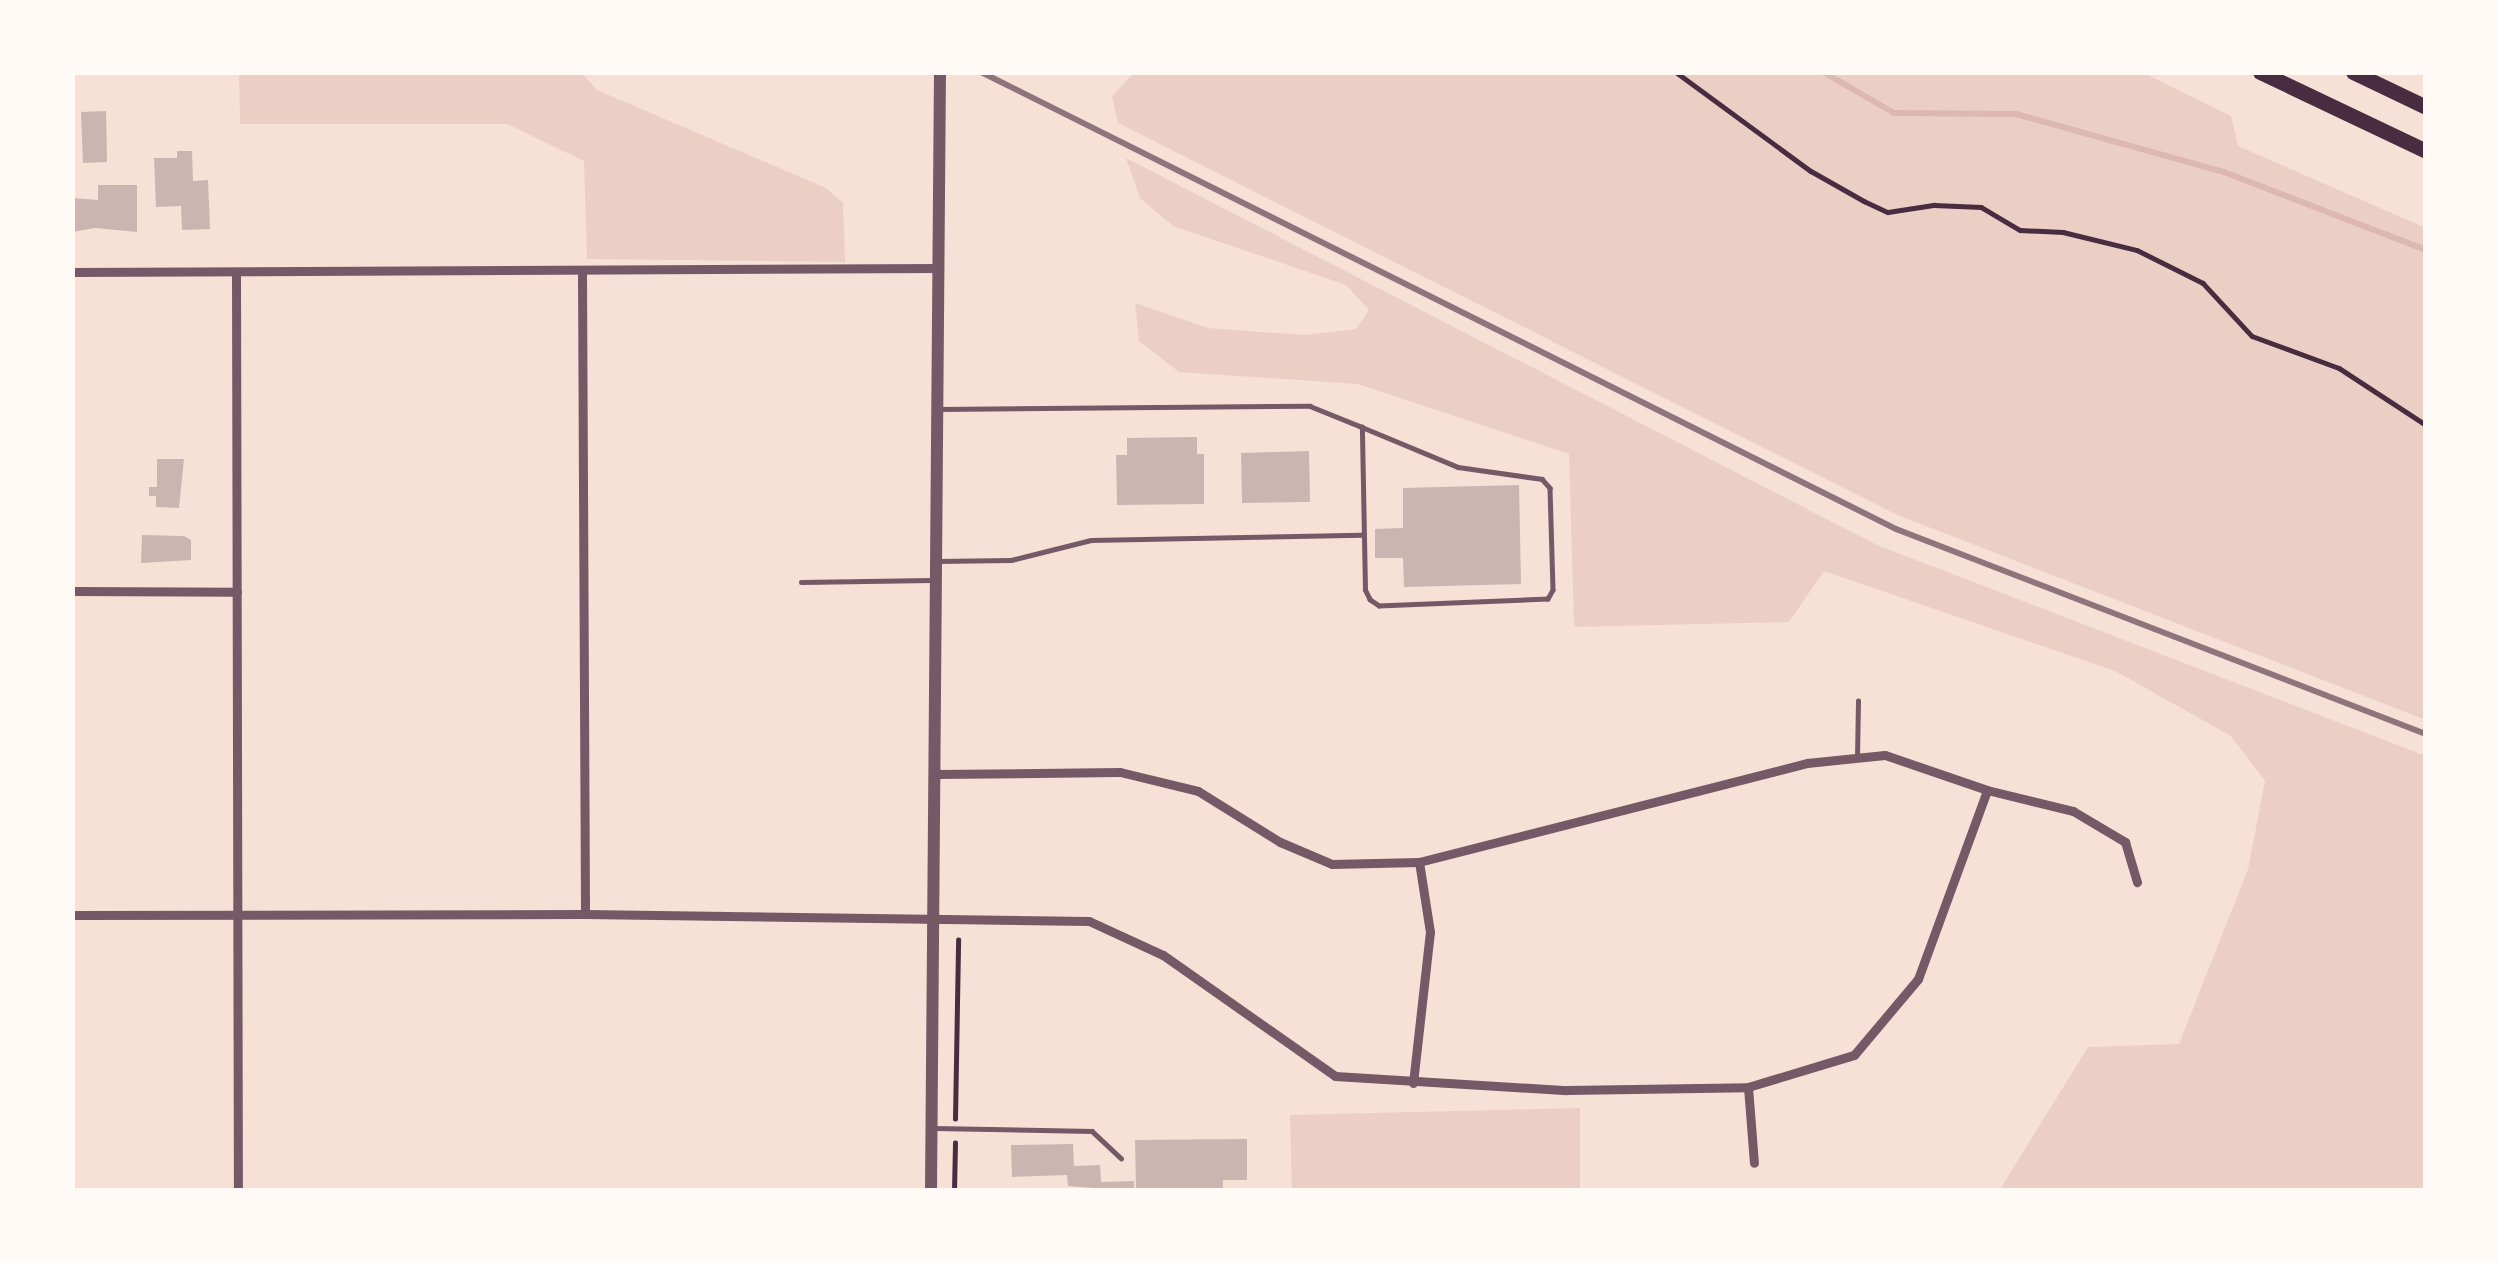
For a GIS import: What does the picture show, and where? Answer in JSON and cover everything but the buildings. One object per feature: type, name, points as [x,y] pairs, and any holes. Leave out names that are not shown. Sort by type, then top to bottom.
[{"type":"main road","points":[[2260,72],[2426,151]]},
{"type":"main road","points":[[2353,72],[2426,107]]},
{"type":"street","points":[[931,1191],[940,72]]},
{"type":"street","points":[[72,272],[939,268]]},
{"type":"street","points":[[582,273],[585,914]]},
{"type":"street","points":[[236,274],[238,1191]]},
{"type":"street","points":[[72,591],[236,592]]},
{"type":"street","points":[[936,773],[1120,772],[1198,791],[1280,842],[1332,864],[1419,862],[1807,763],[1885,754],[1987,790],[2073,811],[2126,842],[2137,882]]},
{"type":"street","points":[[72,915],[585,914],[1089,921],[1163,955],[1335,1076],[1567,1090],[1748,1087],[1854,1055],[1918,979],[1987,790]]},
{"type":"street","points":[[1413,1083],[1430,932],[1419,862]]},
{"type":"street","points":[[1748,1087],[1754,1163]]},
{"type":"lane","points":[[938,409],[1310,406],[1362,427],[1458,467],[1542,479],[1550,488],[1552,590],[1539,603],[1379,606],[1365,590],[1362,427]]},
{"type":"lane","points":[[937,561],[1011,560],[1091,540],[1364,535]]},
{"type":"lane","points":[[801,582],[937,580]]},
{"type":"lane","points":[[1857,758],[1858,701]]},
{"type":"lane","points":[[932,1128],[1092,1131],[1120,1158]]},
{"type":"path","points":[[1676,72],[1775,147],[1864,201],[1888,212],[1934,205],[1981,207],[2020,230],[2063,232],[2138,250],[2203,283],[2252,336],[2339,368],[2426,425]]},
{"type":"path","points":[[954,1191],[958,940]]},
{"type":"shaded area","points":[[239,72],[581,72],[597,90],[826,188],[843,203],[845,262],[587,259],[584,161],[507,124],[240,124]]},
{"type":"shaded area","points":[[1135,72],[2142,72],[2231,116],[2238,146],[2426,228],[2426,720],[1895,514],[1118,123],[1112,96]]},
{"type":"shaded area","points":[[1126,158],[1877,545],[2426,756],[2426,1191],[1999,1191],[2088,1047],[2179,1044],[2248,869],[2265,781],[2231,736],[2115,671],[1824,571],[1789,622],[1574,627],[1569,454],[1358,384],[1179,372],[1139,341],[1135,303],[1208,328],[1304,335],[1356,329],[1369,310],[1346,285],[1173,226],[1140,198]]},
{"type":"shaded area","points":[[1580,1108],[1580,1191],[1292,1191],[1290,1115]]},
{"type":"waterway","points":[[1823,72],[1894,113],[2016,114],[2224,172],[2426,250]]},
{"type":"railway","points":[[981,72],[1896,529],[2426,734]]}]
